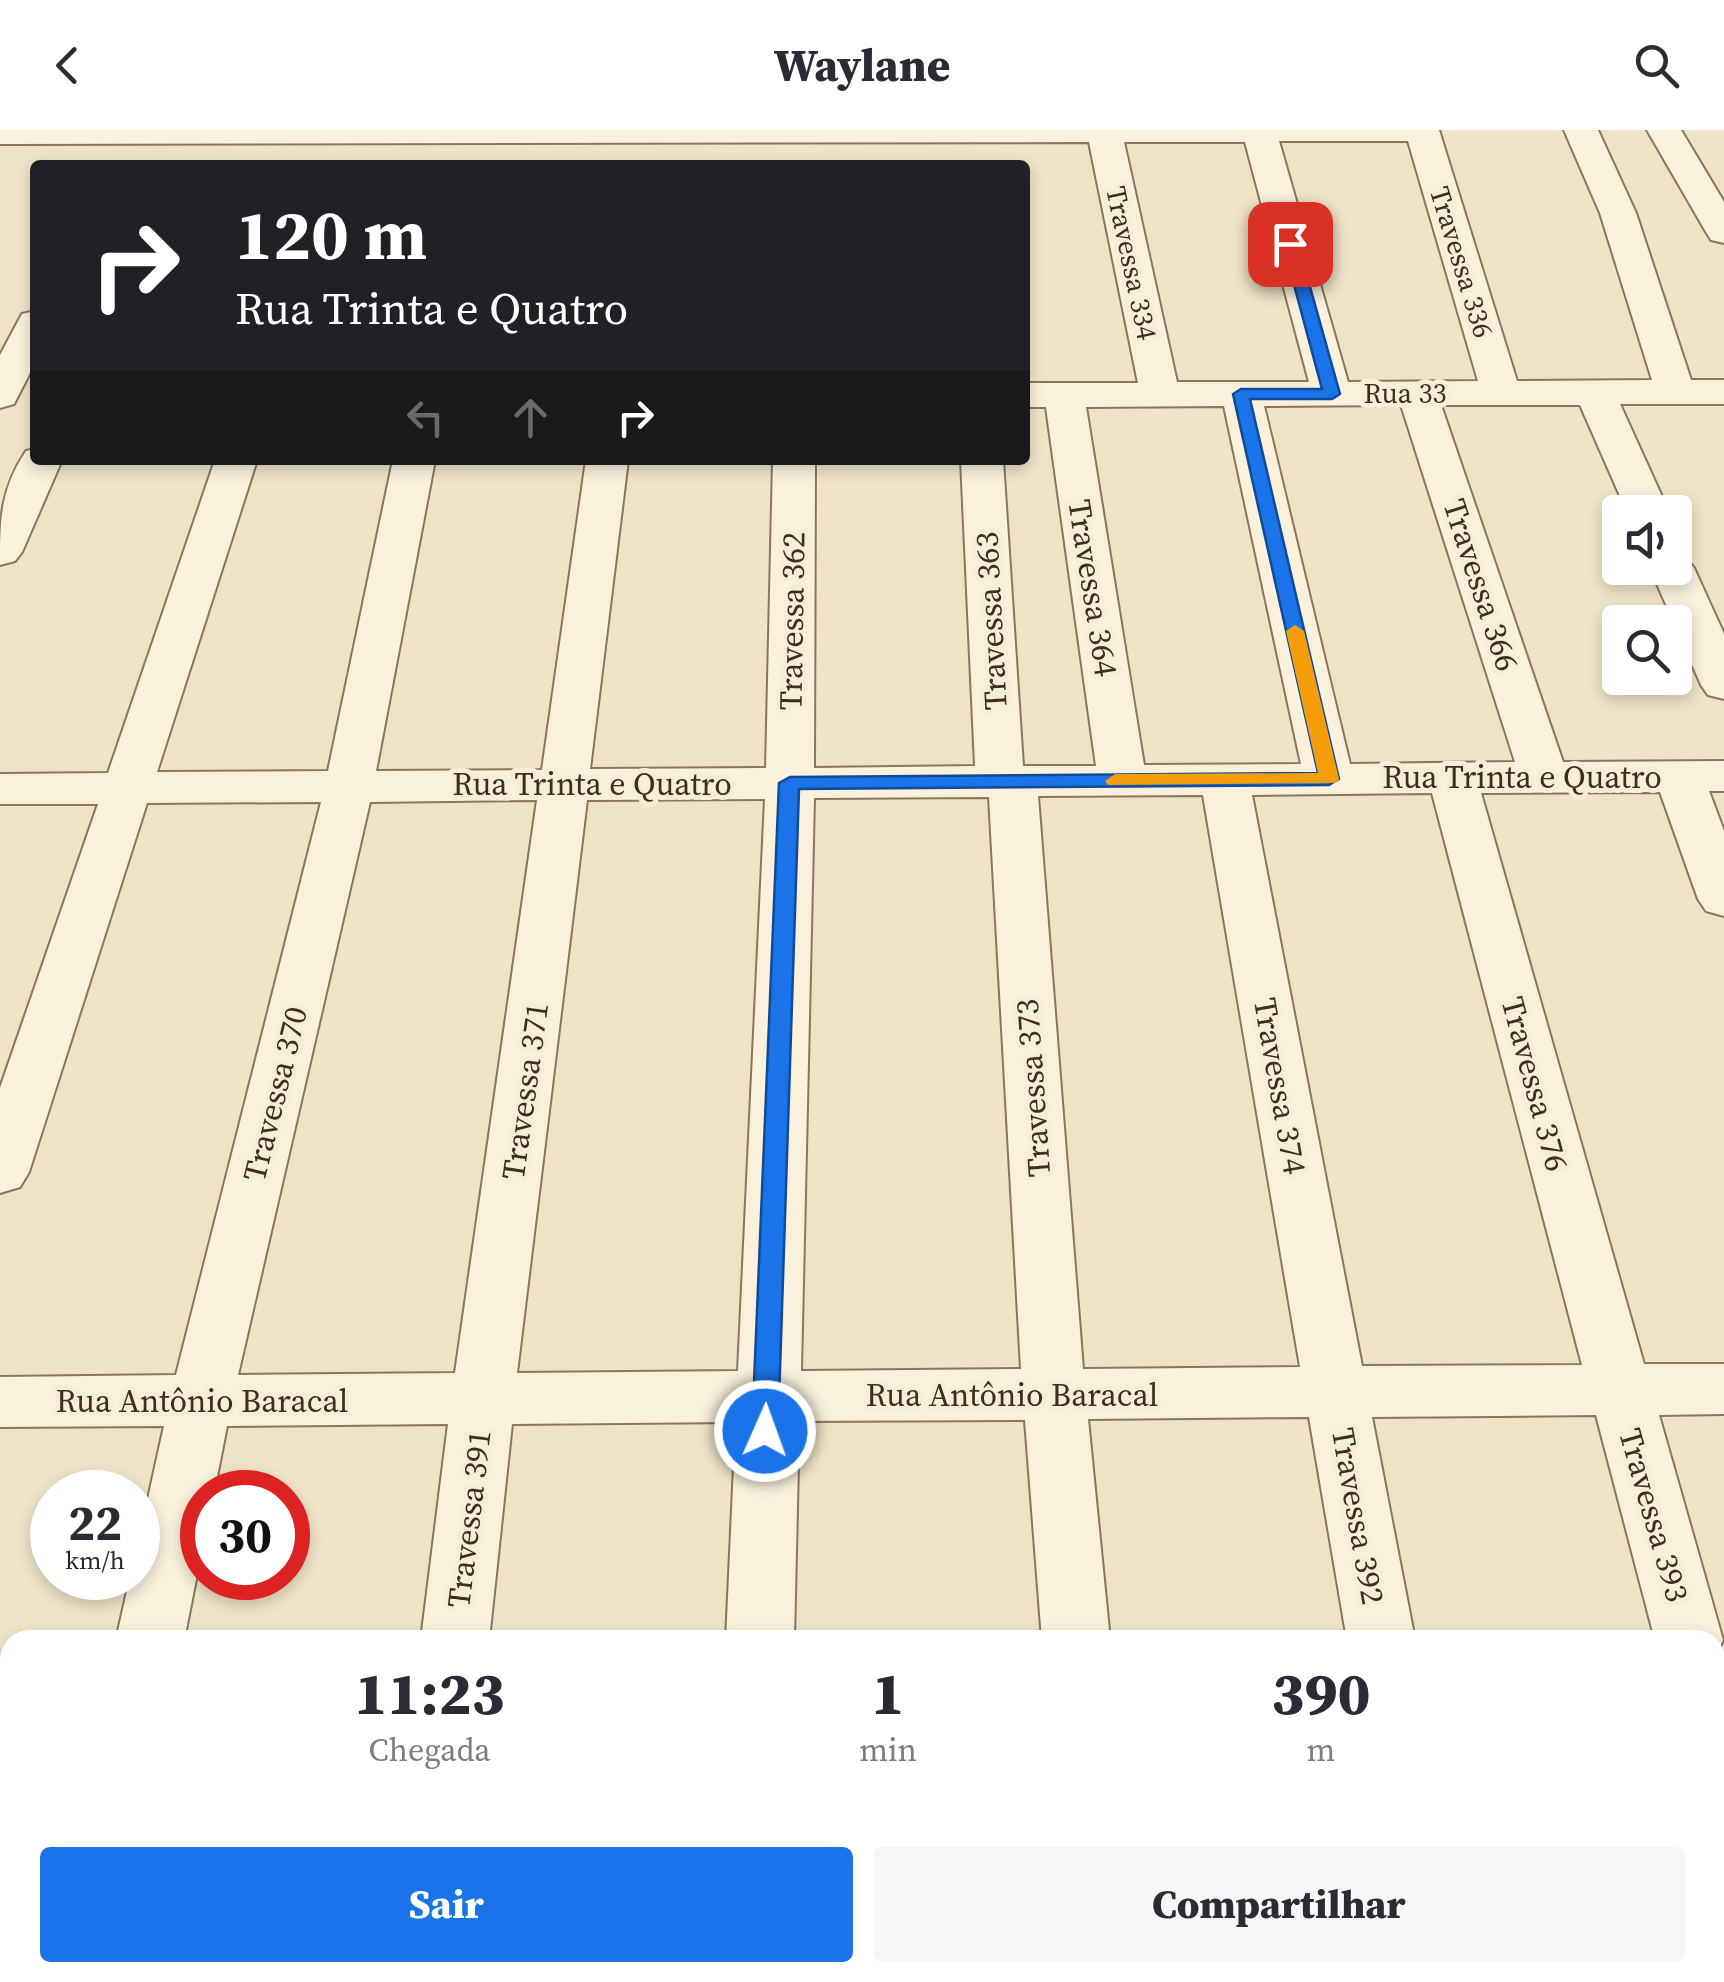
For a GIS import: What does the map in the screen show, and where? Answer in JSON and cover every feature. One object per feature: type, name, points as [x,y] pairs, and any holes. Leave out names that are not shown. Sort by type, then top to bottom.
[{"type":"street","points":[[0,134],[119,143],[642,143],[948,142],[1104,131],[1422,130]]},
{"type":"street","name":"Travessa 336","points":[[1422,130],[1500,393]]},
{"type":"street","points":[[1581,130],[1618,213],[1675,392]]},
{"type":"street","points":[[1664,130],[1724,232]]},
{"type":"street","name":"Travessa 334","points":[[1104,131],[1160,394]]},
{"type":"street","points":[[1259,131],[1332,394]]},
{"type":"street","points":[[30,333],[0,398],[30,399]]},
{"type":"street","points":[[1595,392],[1640,495]]},
{"type":"street","name":"Rua 33","points":[[1044,395],[1724,392]]},
{"type":"street","name":"Travessa 366","points":[[1417,393],[1544,777]]},
{"type":"street","points":[[1241,394],[1329,779]]},
{"type":"street","name":"Travessa 364","points":[[1044,395],[1122,780]]},
{"type":"street","points":[[0,552],[39,465]]},
{"type":"street","points":[[0,1172],[234,465]]},
{"type":"street","name":"Travessa 370","points":[[152,1630],[200,1401],[349,786],[413,465]]},
{"type":"street","name":"Travessa 371","points":[[483,1398],[606,465]]},
{"type":"street","name":"Travessa 362","points":[[766,1396],[790,783],[794,465]]},
{"type":"street","name":"Travessa 363","points":[[982,465],[1006,781]]},
{"type":"street","points":[[1680,585],[1724,684]]},
{"type":"street","points":[[1702,776],[1724,899]]},
{"type":"street","name":"Rua Trinta e Quatro","points":[[0,789],[1702,776]]},
{"type":"street","name":"Travessa 376","points":[[1452,778],[1618,1389]]},
{"type":"street","name":"Travessa 374","points":[[1225,780],[1336,1392]]},
{"type":"street","name":"Travessa 373","points":[[1006,781],[1054,1395]]},
{"type":"street","name":"Travessa 393","points":[[1618,1389],[1686,1630]]},
{"type":"street","name":"Rua Antônio Baracal","points":[[0,1402],[1724,1389]]},
{"type":"street","name":"Travessa 392","points":[[1336,1392],[1378,1630]]},
{"type":"street","points":[[1054,1395],[1075,1630]]},
{"type":"street","points":[[760,1630],[766,1396]]},
{"type":"street","name":"Travessa 391","points":[[456,1630],[483,1398]]},
{"type":"slow traffic","points":[[1115,781],[1329,779],[1295,631]]},
{"type":"route","points":[[765,1431],[790,783],[1329,779],[1241,394],[1332,394],[1290,244]]}]
